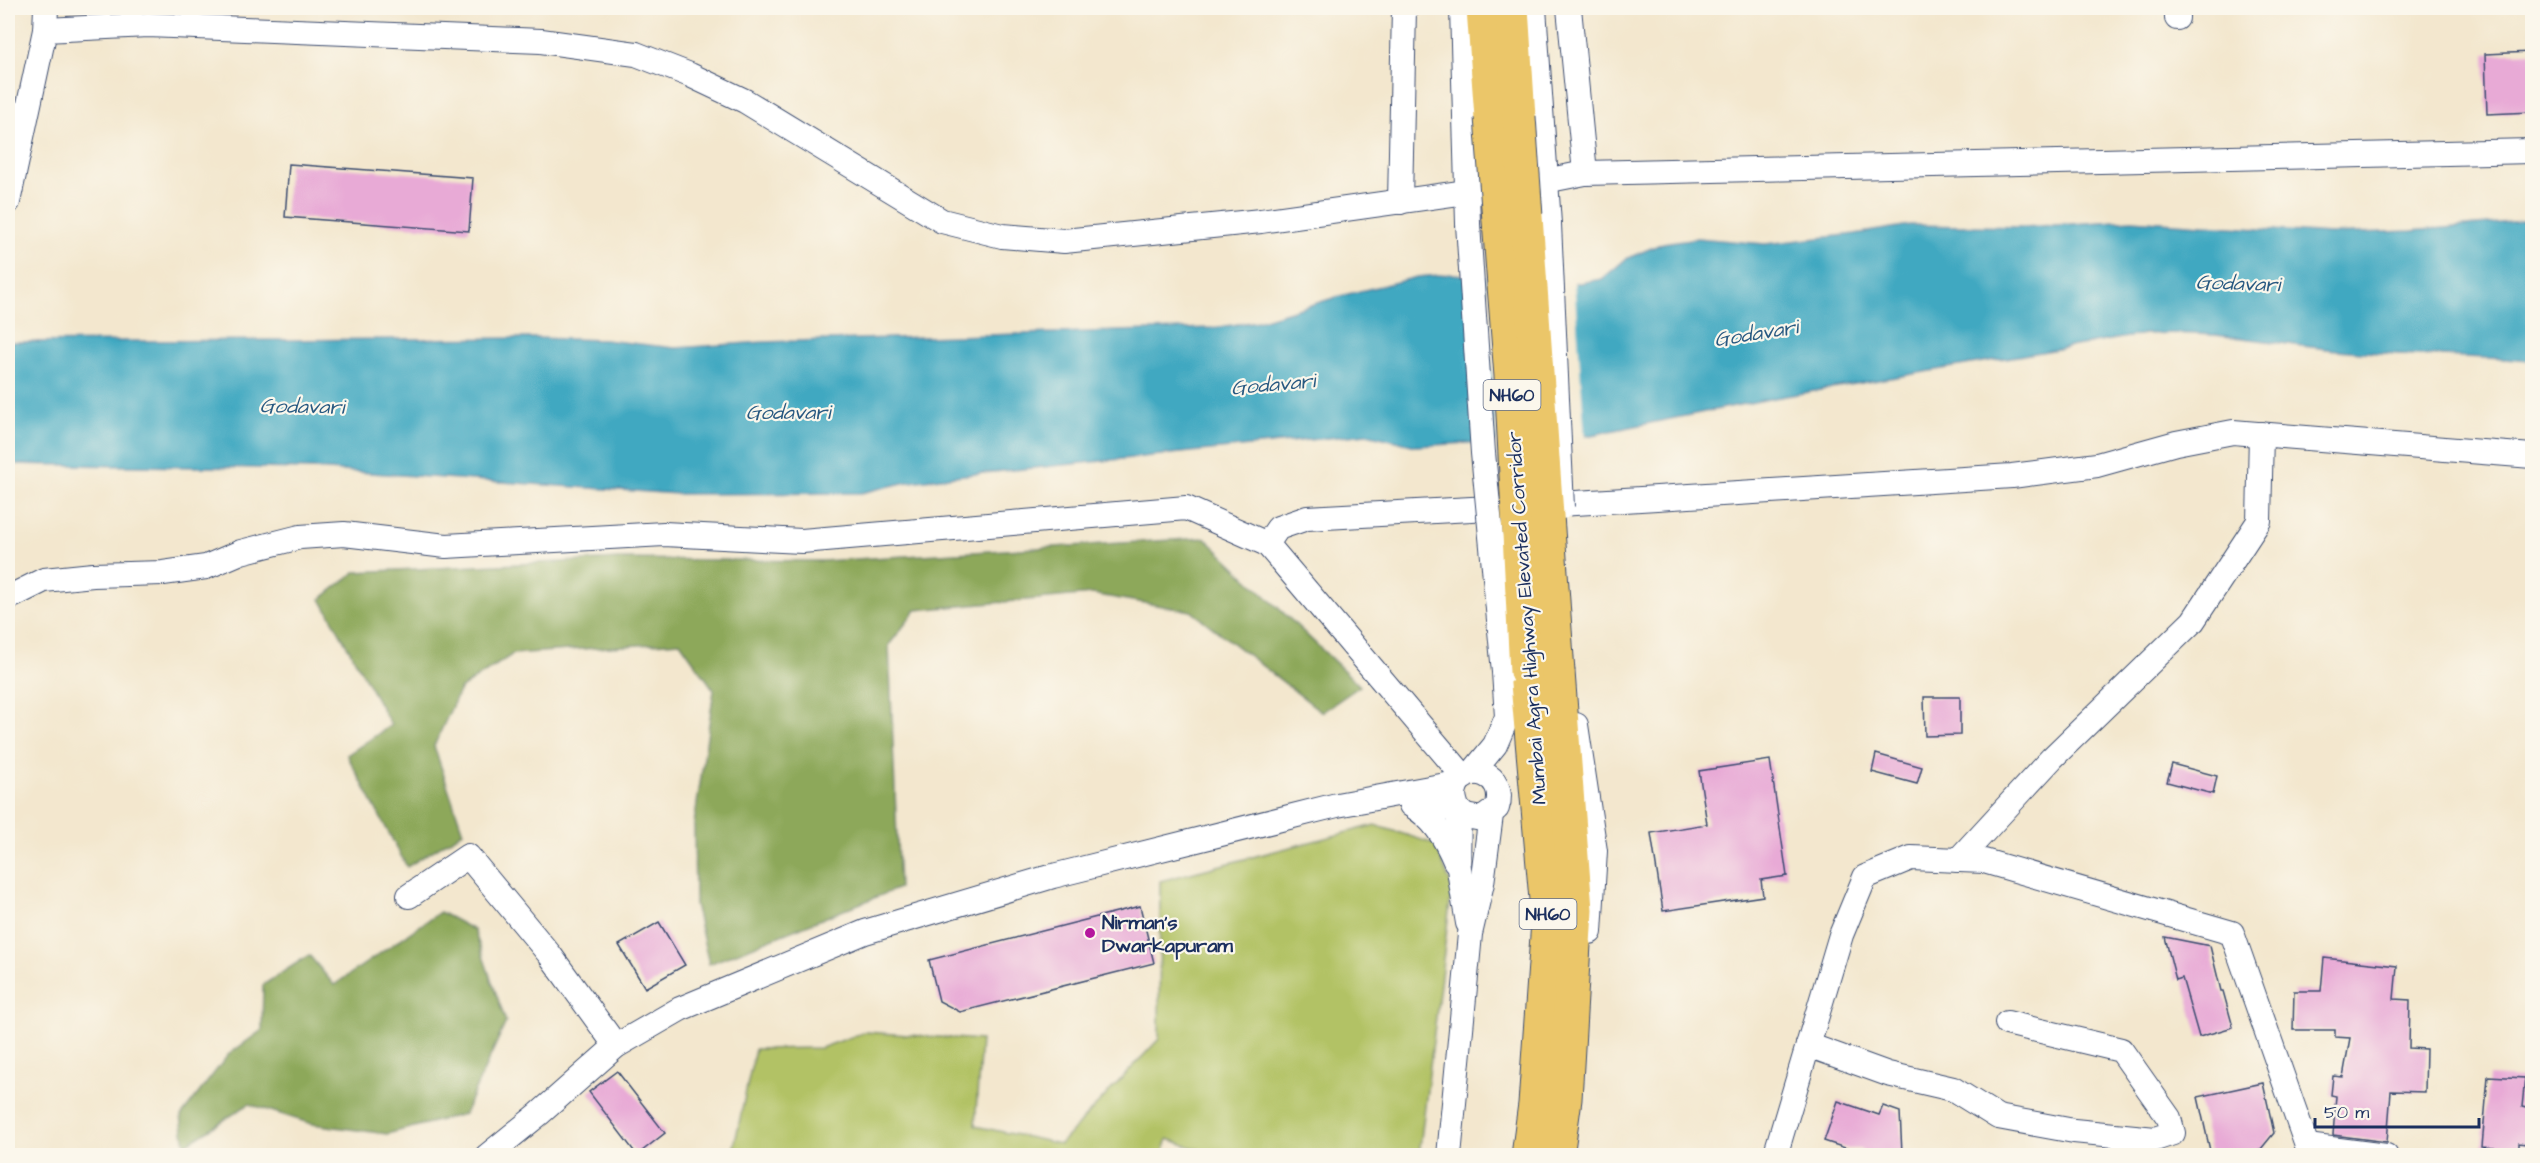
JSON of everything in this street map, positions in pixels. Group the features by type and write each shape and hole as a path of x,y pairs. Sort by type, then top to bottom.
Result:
{"highway":[{"name":"Mumbai Agra Highway Elevated Corridor","path":"1483,8 1511,376 1526,672 1548,922 1535,1104 1528,1155"},
{"name":"Mumbai Agra Highway Elevated Corridor","path":"1512,8 1576,910 1565,1099 1557,1155"}],"street":[{"path":"1400,202 1404,8"},
{"path":"1462,8 1468,224 1483,453 1507,717 1495,745 1454,792 1458,809 1459,868 1470,934"},
{"path":"1534,8 1545,181 1550,224 1570,678 1595,851 1583,1053 1570,1155"},
{"path":"1569,8 1585,173"},
{"path":"8,202 46,19 541,41 636,54 690,75 745,101 942,221 1002,236 1064,241 1261,221 1545,181 1585,173 2532,151"},
{"path":"1267,544 1278,528 1307,518 2012,476 2097,465 2176,443 2233,432 2532,456"},
{"path":"1958,860 2052,758 2193,621 2259,521 2261,434"},
{"path":"8,598 44,580 93,575 163,573 206,567 241,552 300,537 344,534 446,546 664,534 802,541 1186,508 1267,544 1464,778"},
{"path":"487,1155 539,1114 616,1046 681,1009 865,932 1053,876 1337,805 1481,773 1496,782 1500,791 1497,808 1491,815 1482,819 1465,816 1458,809 1417,808"},
{"path":"1378,797 1404,800 1424,813 1444,836 1459,868"},
{"path":"1449,1155 1470,934 1482,883 1491,815"},
{"path":"409,896 468,856 550,955 616,1046"},
{"path":"1775,1155 1841,935 1864,877 1911,858 1984,861 2232,933 2298,1151 2386,1155"},
{"path":"1808,1045 1888,1074 1953,1089 1998,1117 2074,1131 2155,1138 2173,1133 2169,1118 2121,1050 2007,1023"}],"green space":[{"path":"1205,538 1360,686 1322,712 1191,611 1092,594 916,610 889,645 899,888 709,964 695,904 694,824 714,690 680,642 513,654 460,689 434,746 463,832 407,867 347,755 391,725 321,599 355,572 620,559 822,561"},
{"path":"1375,825 1435,844 1452,887 1419,1155 1214,1155 1168,1139 1162,1156 732,1156 755,1049 821,1048 865,1032 981,1040 975,1126 1060,1144 1159,1039 1160,881"},
{"path":"440,912 474,930 506,1022 464,1114 387,1134 312,1124 249,1104 185,1145 181,1116 228,1055 262,1030 263,985 309,955 334,985"}],"water":[{"name":"Godavari","path":"2132,220 2330,234 2411,231 2532,220 2532,361 2327,349 2215,335 2145,334 1774,398 1586,436 1416,446 1367,434 955,476 903,483 861,493 678,494 313,469 8,464 8,342 534,338 605,340 675,348 764,342 1213,328 1258,321 1340,296 1417,277 1452,274 1580,283 1602,279 1626,259 1663,243 1697,238 1765,244 1910,225 2024,227"}],"pier":[{"path":"1485,273 1574,280 1585,439 1496,445"}],"building":[{"path":"2532,52 2532,112 2487,114 2485,54"},
{"path":"289,164 473,178 469,231 285,217"},
{"path":"1924,697 1960,697 1960,735 1925,736"},
{"path":"1876,754 1922,767 1917,784 1872,772"},
{"path":"1770,760 1787,876 1761,880 1763,896 1663,911 1651,833 1707,824 1699,771"},
{"path":"2172,764 2217,776 2213,794 2167,782"},
{"name":"Nirman's Dwarkapuram","path":"1140,906 1154,963 960,1012 939,1001 929,960"},
{"path":"659,922 685,965 645,988 619,945"},
{"path":"2165,937 2210,946 2233,1027 2199,1037 2182,978 2176,980"},
{"path":"2324,958 2397,966 2394,999 2410,1000 2409,1048 2426,1049 2425,1092 2391,1091 2387,1142 2333,1135 2336,1096 2331,1095 2333,1076 2343,1077 2350,1038 2335,1037 2335,1030 2293,1030 2294,991 2321,991"},
{"path":"617,1071 665,1133 637,1155 589,1092"},
{"path":"2488,1076 2525,1078 2522,1107 2532,1109 2532,1145 2519,1143 2519,1150 2482,1147"},
{"path":"2263,1083 2274,1133 2256,1155 2211,1155 2198,1097"},
{"path":"1838,1101 1879,1115 1883,1106 1900,1112 1902,1154 1869,1155 1860,1149 1848,1149 1824,1141"}],"place":[{"name":"Nirman's Dwarkapuram","path":"1090,933"}]}
